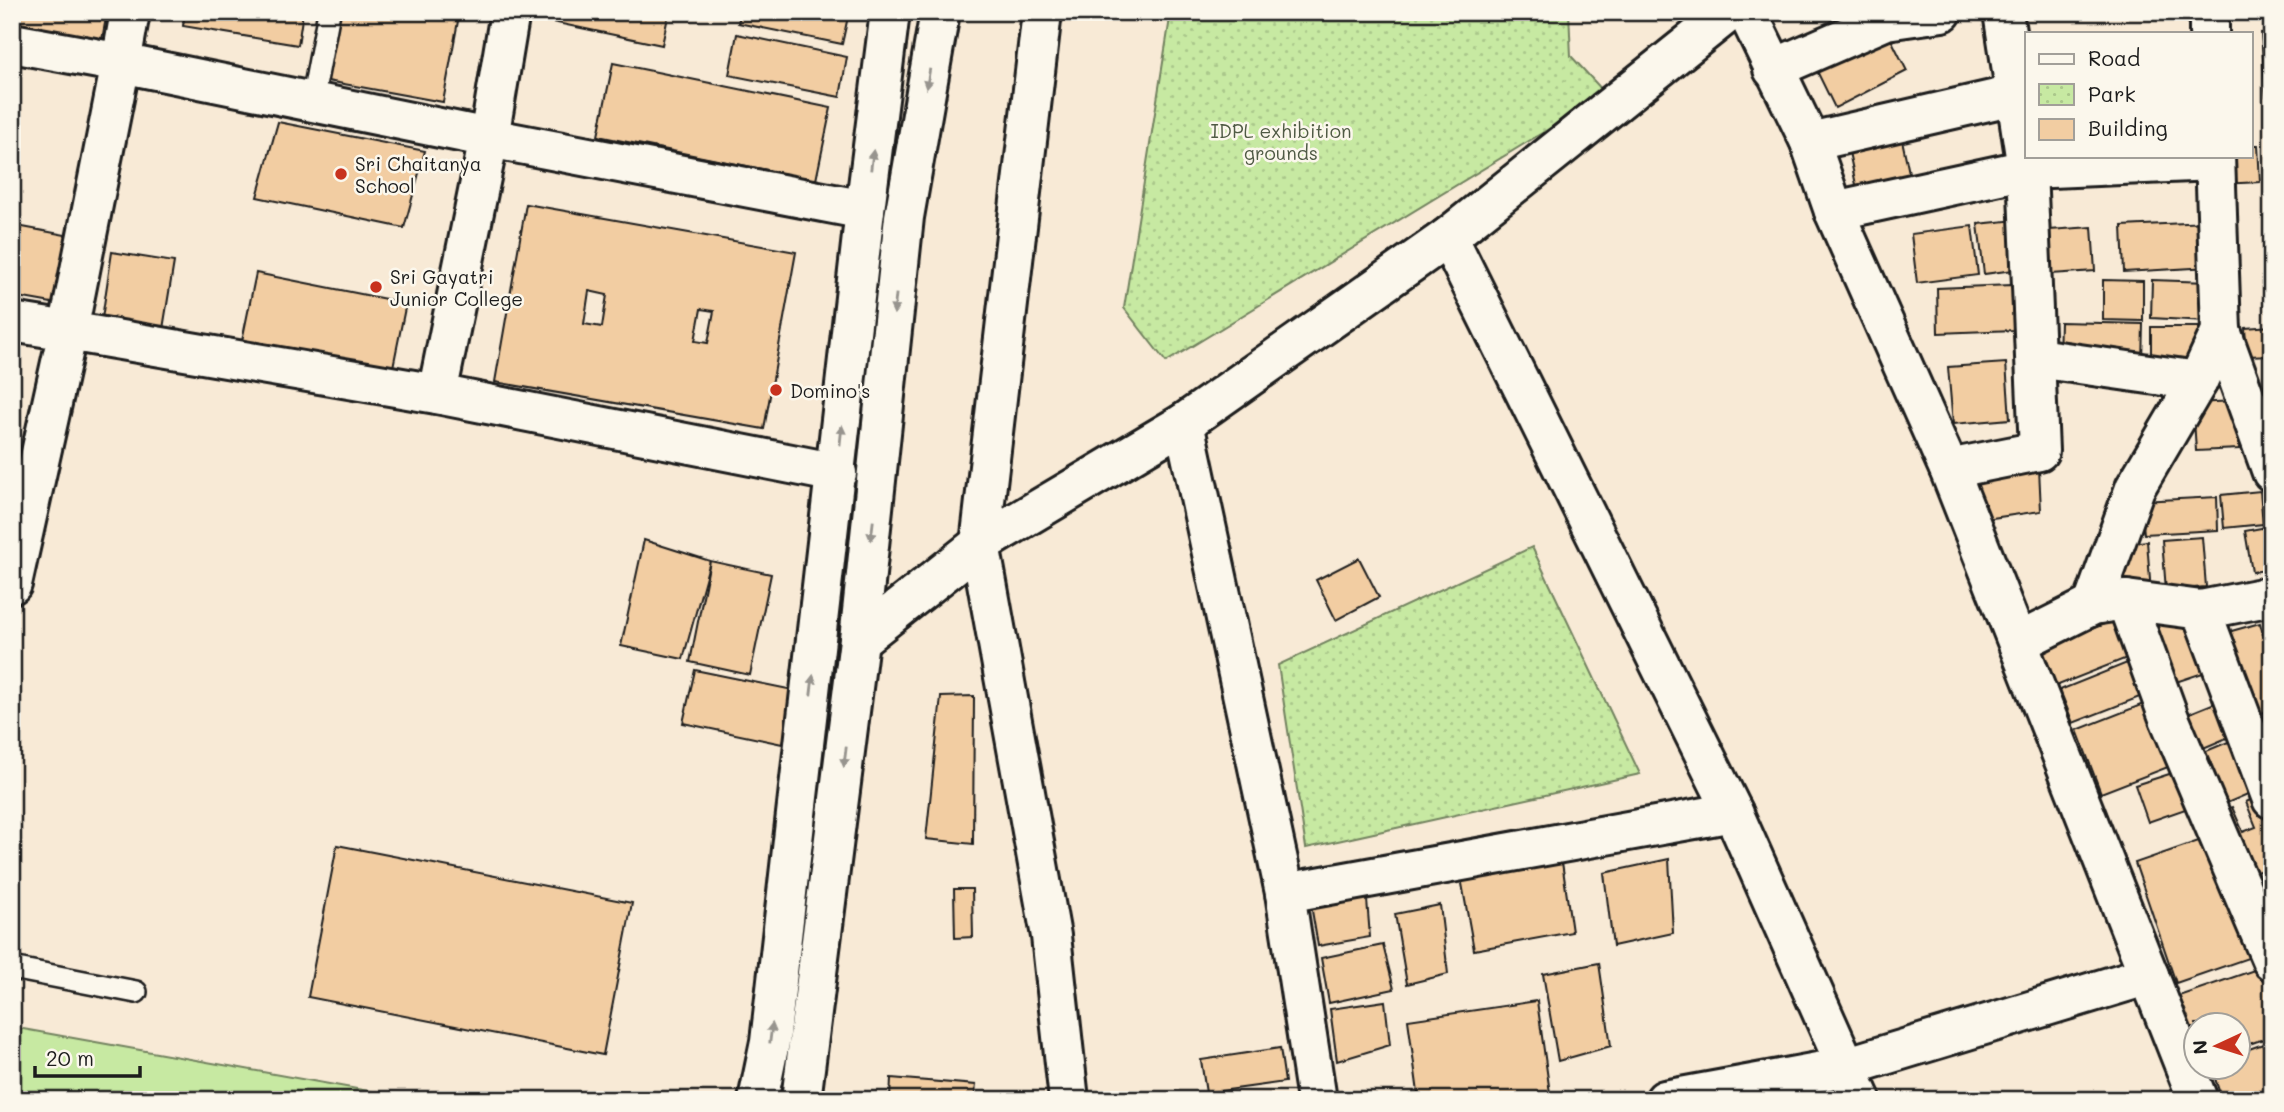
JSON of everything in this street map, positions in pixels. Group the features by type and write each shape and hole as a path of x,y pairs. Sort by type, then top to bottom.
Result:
{"street":[{"path":"12,584 68,331 130,12"},
{"path":"438,394 489,138 510,12"},
{"path":"758,1100 772,1028 890,12"},
{"path":"801,1100 859,640 904,218 940,12"},
{"path":"1042,12 980,544 1051,936 1069,1100"},
{"path":"859,640 980,544 1185,423 1448,237 1729,12"},
{"path":"1747,12 1810,142 1834,211 1949,469 2198,1100"},
{"path":"1773,69 1886,20 1942,12"},
{"path":"2003,12 2022,92 2025,138"},
{"path":"2209,12 2210,32"},
{"path":"12,43 865,210"},
{"path":"1810,142 2022,92"},
{"path":"1949,469 2039,451 2026,158"},
{"path":"1834,211 2027,169 2215,158 2221,331 2272,472"},
{"path":"1448,237 1733,813 1853,1083"},
{"path":"12,321 438,394 837,473"},
{"path":"2221,331 2198,381 2135,488 2109,603 2169,718 2272,961"},
{"path":"2037,358 2198,381"},
{"path":"1185,423 1285,893 1317,1100"},
{"path":"2019,642 2109,603 2201,610 2272,596"},
{"path":"2201,610 2272,799"},
{"path":"1285,893 1733,813"},
{"path":"1665,1100 1853,1083 2149,975"}],"lane":[{"path":"312,102 329,12"},
{"path":"12,968 136,992"}],"green space":[{"name":"IDPL exhibition grounds","path":"1171,12 1569,12 1571,56 1606,94 1166,362 1124,308"},
{"path":"1532,547 1640,774 1306,848 1278,665"},
{"path":"12,1027 418,1100 12,1100"}],"building":[{"path":"12,12 107,12 102,40 12,24"},
{"path":"185,12 303,12 298,45 183,26"},
{"path":"335,12 409,12 458,21 443,102 322,80"},
{"path":"539,12 669,12 662,45 538,19"},
{"path":"741,12 849,12 842,44 738,23"},
{"path":"1885,27 1907,71 1835,108 1813,63"},
{"path":"2272,32 2272,95 2266,96 2261,33"},
{"path":"737,34 847,57 840,97 729,75"},
{"path":"613,63 831,108 816,180 598,136"},
{"name":"Sri Chaitanya School","path":"278,122 425,151 404,228 257,197"},
{"path":"1902,140 1911,182 1858,194 1849,152"},
{"path":"2252,145 2258,145 2260,182 2222,184 2220,158 2252,158"},
{"path":"526,204 796,252 764,429 495,382","holes":["589,291 607,295 602,327 584,324","701,309 714,311 708,343 695,341"]},
{"path":"2016,220 2021,269 1984,274 1978,224"},
{"path":"2207,222 2210,267 2124,272 2122,226"},
{"path":"12,225 76,237 63,305 12,296"},
{"path":"1972,226 1978,275 1917,283 1911,234"},
{"path":"2092,227 2095,271 2037,275 2035,231"},
{"path":"112,252 174,262 162,335 101,325"},
{"path":"256,273 406,303 392,372 242,341"},
{"path":"2103,280 2143,281 2143,321 2103,320"},
{"path":"2152,280 2208,282 2207,321 2151,318"},
{"path":"2012,285 2014,330 1938,333 1937,288"},
{"path":"2060,322 2143,324 2142,362 2059,360"},
{"path":"2272,326 2272,355 2247,356 2245,328"},
{"path":"2151,327 2201,327 2201,368 2151,368"},
{"path":"2006,363 2010,419 1953,424 1948,367"},
{"path":"2237,401 2239,449 2196,451 2193,403"},
{"path":"2039,468 2041,511 1978,520 1972,476"},
{"path":"2260,491 2263,524 2224,528 2221,495"},
{"path":"2217,497 2218,530 2144,534 2141,501"},
{"path":"2272,526 2272,569 2252,572 2245,531"},
{"path":"2202,537 2206,587 2166,590 2162,540"},
{"path":"644,540 710,561 683,659 621,646"},
{"path":"2147,541 2151,593 2109,596 2121,544"},
{"path":"1359,558 1379,597 1336,620 1316,580"},
{"path":"710,561 771,574 750,675 690,662"},
{"path":"2188,613 2209,671 2164,686 2142,620"},
{"path":"2122,617 2137,654 2056,686 2041,649"},
{"path":"2260,623 2272,667 2272,705 2253,722 2228,632"},
{"path":"2137,659 2150,693 2073,723 2060,690"},
{"path":"695,670 798,691 787,745 683,723"},
{"path":"974,696 973,844 926,839 941,697"},
{"path":"2227,698 2241,732 2194,752 2180,717"},
{"path":"2156,699 2181,762 2101,793 2077,730"},
{"path":"2240,737 2262,788 2227,803 2223,793 2209,798 2192,757"},
{"path":"2185,769 2197,805 2148,822 2135,785"},
{"path":"2267,792 2272,805 2272,866 2247,876 2221,812 2232,807 2243,832 2256,827 2246,802"},
{"path":"2213,836 2254,956 2176,983 2135,863"},
{"path":"337,845 632,903 603,1055 308,997"},
{"path":"1669,859 1673,933 1613,946 1604,873"},
{"path":"1562,862 1572,932 1474,950 1461,878"},
{"path":"2272,878 2272,922 2250,887"},
{"path":"1366,887 1370,937 1318,946 1309,893"},
{"path":"954,889 972,889 973,937 955,938"},
{"path":"1440,905 1448,974 1407,984 1395,914"},
{"path":"1383,945 1394,989 1329,1003 1321,958"},
{"path":"1599,963 1611,1046 1558,1061 1543,974"},
{"path":"2260,968 2272,1002 2272,1036 2252,1043 2252,1010 2182,1010 2182,1028 2170,999"},
{"path":"1385,1001 1390,1045 1337,1061 1330,1009"},
{"path":"1537,1001 1551,1100 1419,1100 1408,1020"},
{"path":"2263,1044 2272,1070 2272,1100 2222,1100 2216,1080 2252,1080 2252,1048"},
{"path":"1280,1048 1285,1082 1206,1093 1201,1060"},
{"path":"891,1078 976,1085 974,1100 890,1100"}],"place":[{"name":"Sri Chaitanya School","path":"341,174"},
{"name":"Sri Gayatri Junior College","path":"376,287"},
{"name":"Domino's","path":"776,390"}]}
